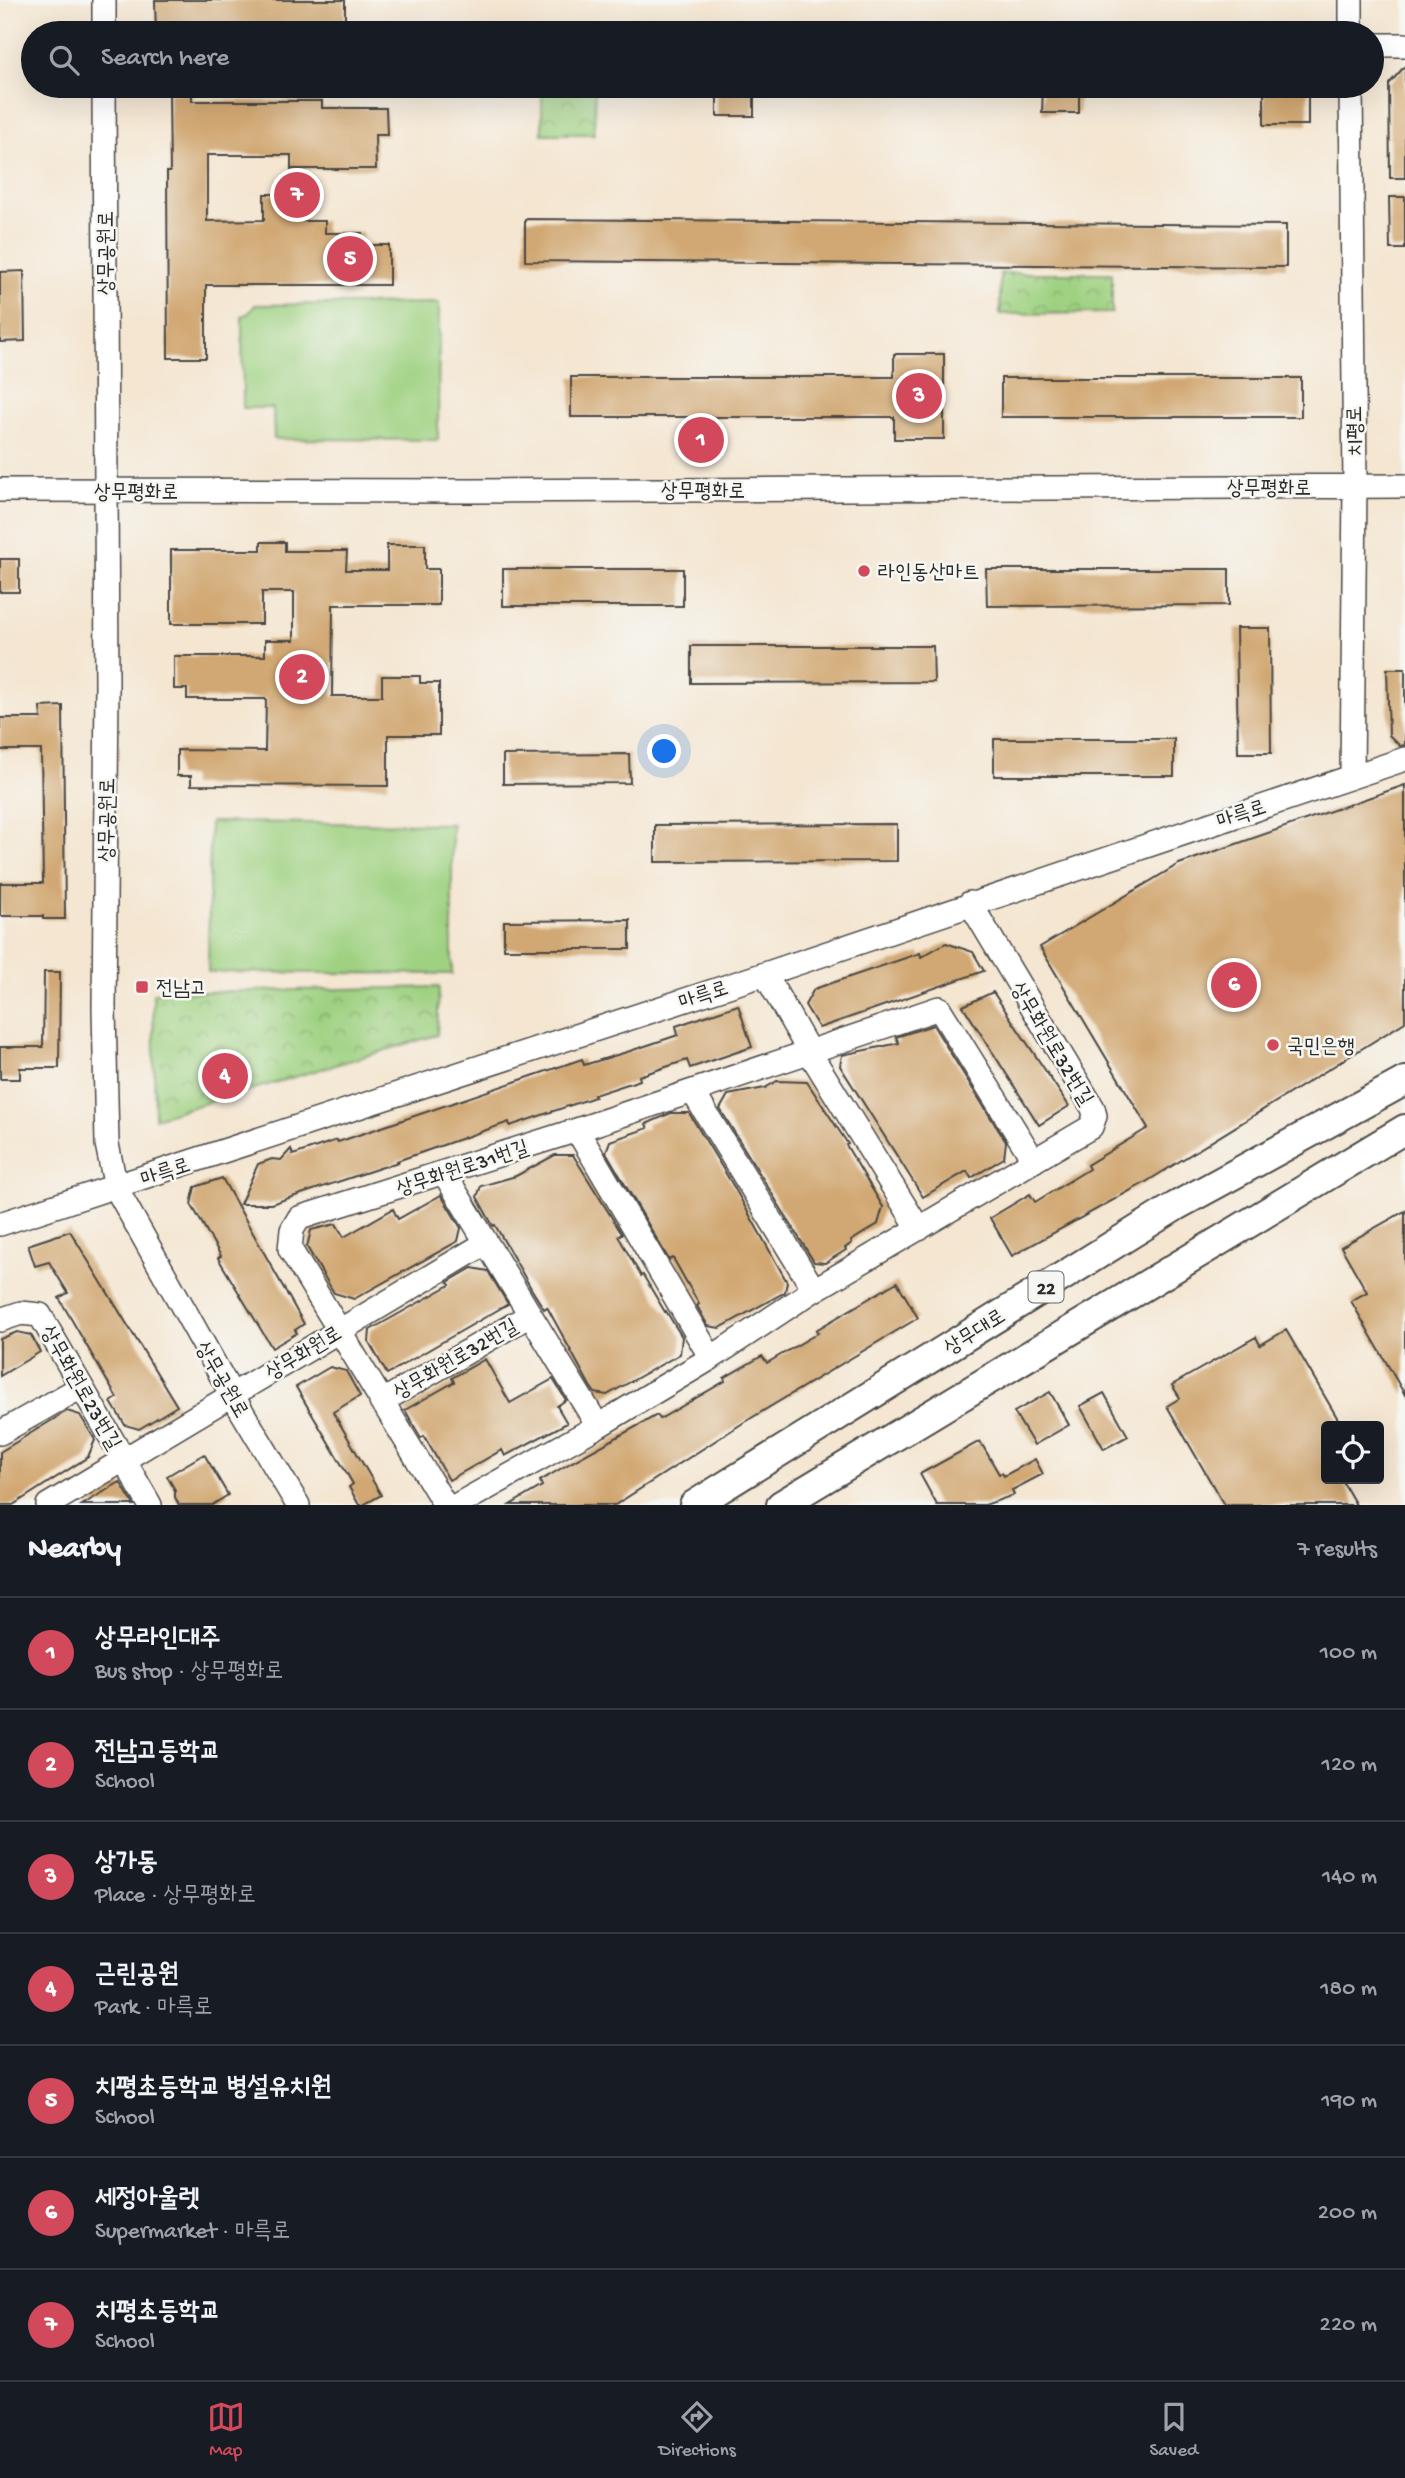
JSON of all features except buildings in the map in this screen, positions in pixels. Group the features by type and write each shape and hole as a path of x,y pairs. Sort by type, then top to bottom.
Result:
{"main road":[{"name":"상무대로","path":"694,1505 1176,1206 1405,1081"},
{"name":"22","path":"781,1505 1405,1129"}],"street":[{"path":"104,0 104,21"},
{"path":"1351,0 1351,21"},
{"path":"1384,45 1405,45"},
{"name":"상무공원로","path":"104,98 107,491 104,1009 107,1143 116,1188 232,1395 298,1505"},
{"name":"치평로","path":"1351,98 1355,486 1352,776"},
{"name":"상무평화로","path":"0,490 1405,486"},
{"name":"마륵로","path":"0,1224 765,974 1405,759"},
{"name":"상무화원로32번길","path":"457,1505 598,1426 814,1290 1091,1127 1096,1116 1093,1108 970,903"},
{"path":"765,974 919,1229"},
{"name":"상무화원로31번길","path":"445,1505 290,1249 292,1230 299,1218 693,1092 939,1007 1034,1161"},
{"path":"693,1092 814,1290"},
{"path":"577,1130 711,1357"},
{"name":"상무화원로32번길","path":"444,1173 598,1426"},
{"name":"상무화원로","path":"48,1505 486,1243"},
{"name":"상무화원로23번길","path":"0,1320 21,1313 40,1315 150,1505"},
{"name":"상무화원로32번길","path":"381,1402 530,1315"},
{"path":"0,1433 81,1387"}],"green space":[{"path":"542,98 595,98 594,134 542,134"},
{"path":"1000,273 1112,273 1112,313 1000,314"},
{"path":"439,303 438,440 274,439 273,408 243,408 242,316 249,313 255,305"},
{"path":"210,822 452,824 452,974 208,972"},
{"path":"439,987 437,1035 155,1118 153,993"}],"place":[{"name":"치평초등학교","path":"297,195"},
{"name":"치평초등학교 병설유치원","path":"350,259"},
{"name":"상가동","path":"919,396"},
{"name":"상무라인대주","path":"701,440"},
{"name":"라인동산마트","path":"864,571"},
{"name":"전남고등학교","path":"302,677"},
{"name":"세정아울렛","path":"1234,985"},
{"name":"전남고","path":"142,987"},
{"name":"국민은행","path":"1273,1045"},
{"name":"근린공원","path":"225,1076"}]}
